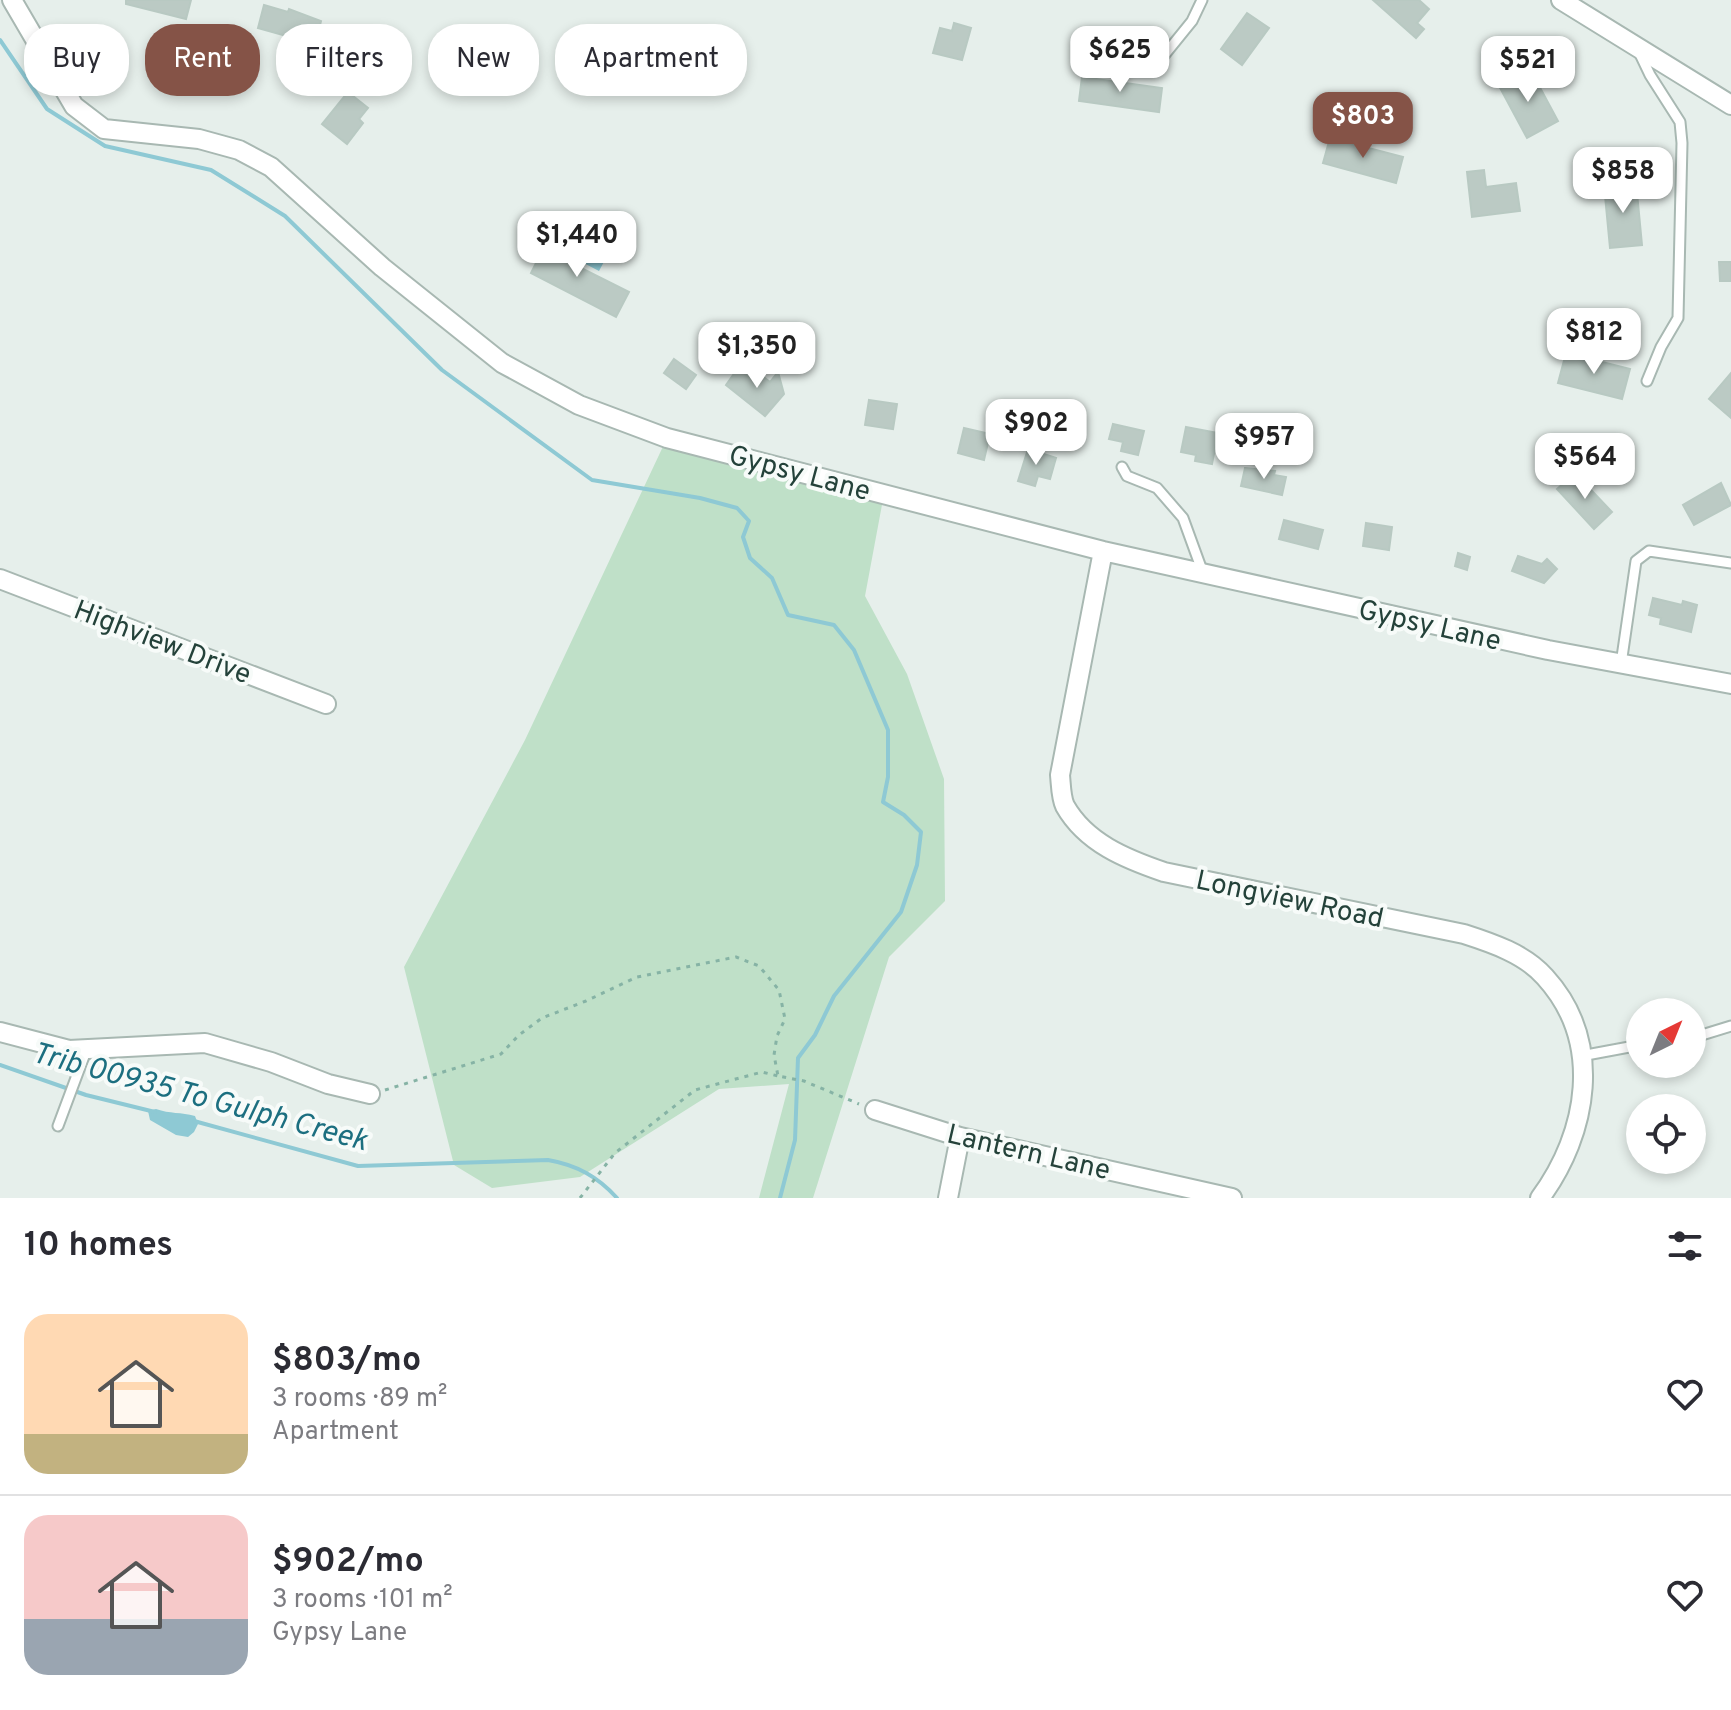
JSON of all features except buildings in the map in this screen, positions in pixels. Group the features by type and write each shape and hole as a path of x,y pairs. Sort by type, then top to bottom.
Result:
{"street":[{"name":"Gypsy Lane","path":"12,0 74,106 104,129 199,139 239,150 271,167 382,267 502,363 579,405 667,438 1103,551 1548,650 1731,684"},
{"path":"1561,0 1731,105"},
{"name":"Longview Road","path":"1103,551 1060,775 1064,805 1090,836 1122,857 1164,872 1464,934 1509,951 1545,977 1572,1022 1581,1056 1584,1101 1577,1129 1553,1180 1540,1198"},
{"name":"Highview Drive","path":"0,579 326,704"},
{"path":"0,1032 51,1047 86,1051 205,1043 271,1062 328,1084 370,1094"},
{"name":"Lantern Lane","path":"875,1110 960,1137 1232,1198"},
{"path":"948,1198 960,1137"}],"lane":[{"path":"1119,68 1162,58 1192,21 1202,0"},
{"path":"1636,45 1650,75 1680,122 1682,143 1678,318 1661,347 1647,381"},
{"path":"1122,467 1127,476 1157,488 1183,518 1203,573"},
{"path":"1621,664 1636,561 1649,551 1731,563"},
{"path":"1706,1034 1731,1026"},
{"path":"1581,1056 1626,1048"},
{"path":"58,1126 86,1051"}],"path":[{"path":"370,1094 501,1054 519,1035 542,1018 637,977 736,957 759,966 779,990 785,1019 777,1036 774,1055 778,1076"},
{"path":"580,1198 615,1153 695,1090 762,1072 804,1081 875,1110"}],"green space":[{"path":"667,438 884,494 865,596 907,674 944,779 945,901 889,957 813,1198 759,1198 789,1084 719,1089 580,1177 492,1188 454,1165 404,967 525,740"}],"water":[{"path":"580,245 606,258 599,271 574,258"},
{"path":"156,1109 195,1116 198,1124 188,1137 176,1135 150,1120 148,1111"}],"waterway":[{"path":"0,40 47,109 105,146 211,170 285,216 442,370 592,480 700,498 737,508 749,521 743,537 750,558 772,578 788,615 834,625 854,650 888,730 888,777 883,802 904,815 921,832 917,865 901,912 834,996 815,1035 798,1058 795,1140 780,1198"},
{"name":"Trib 00935 To Gulph Creek","path":"0,1065 86,1095 155,1112"},
{"name":"Trib 00935 To Gulph Creek","path":"194,1121 358,1166 548,1160 586,1173 617,1198"}]}
